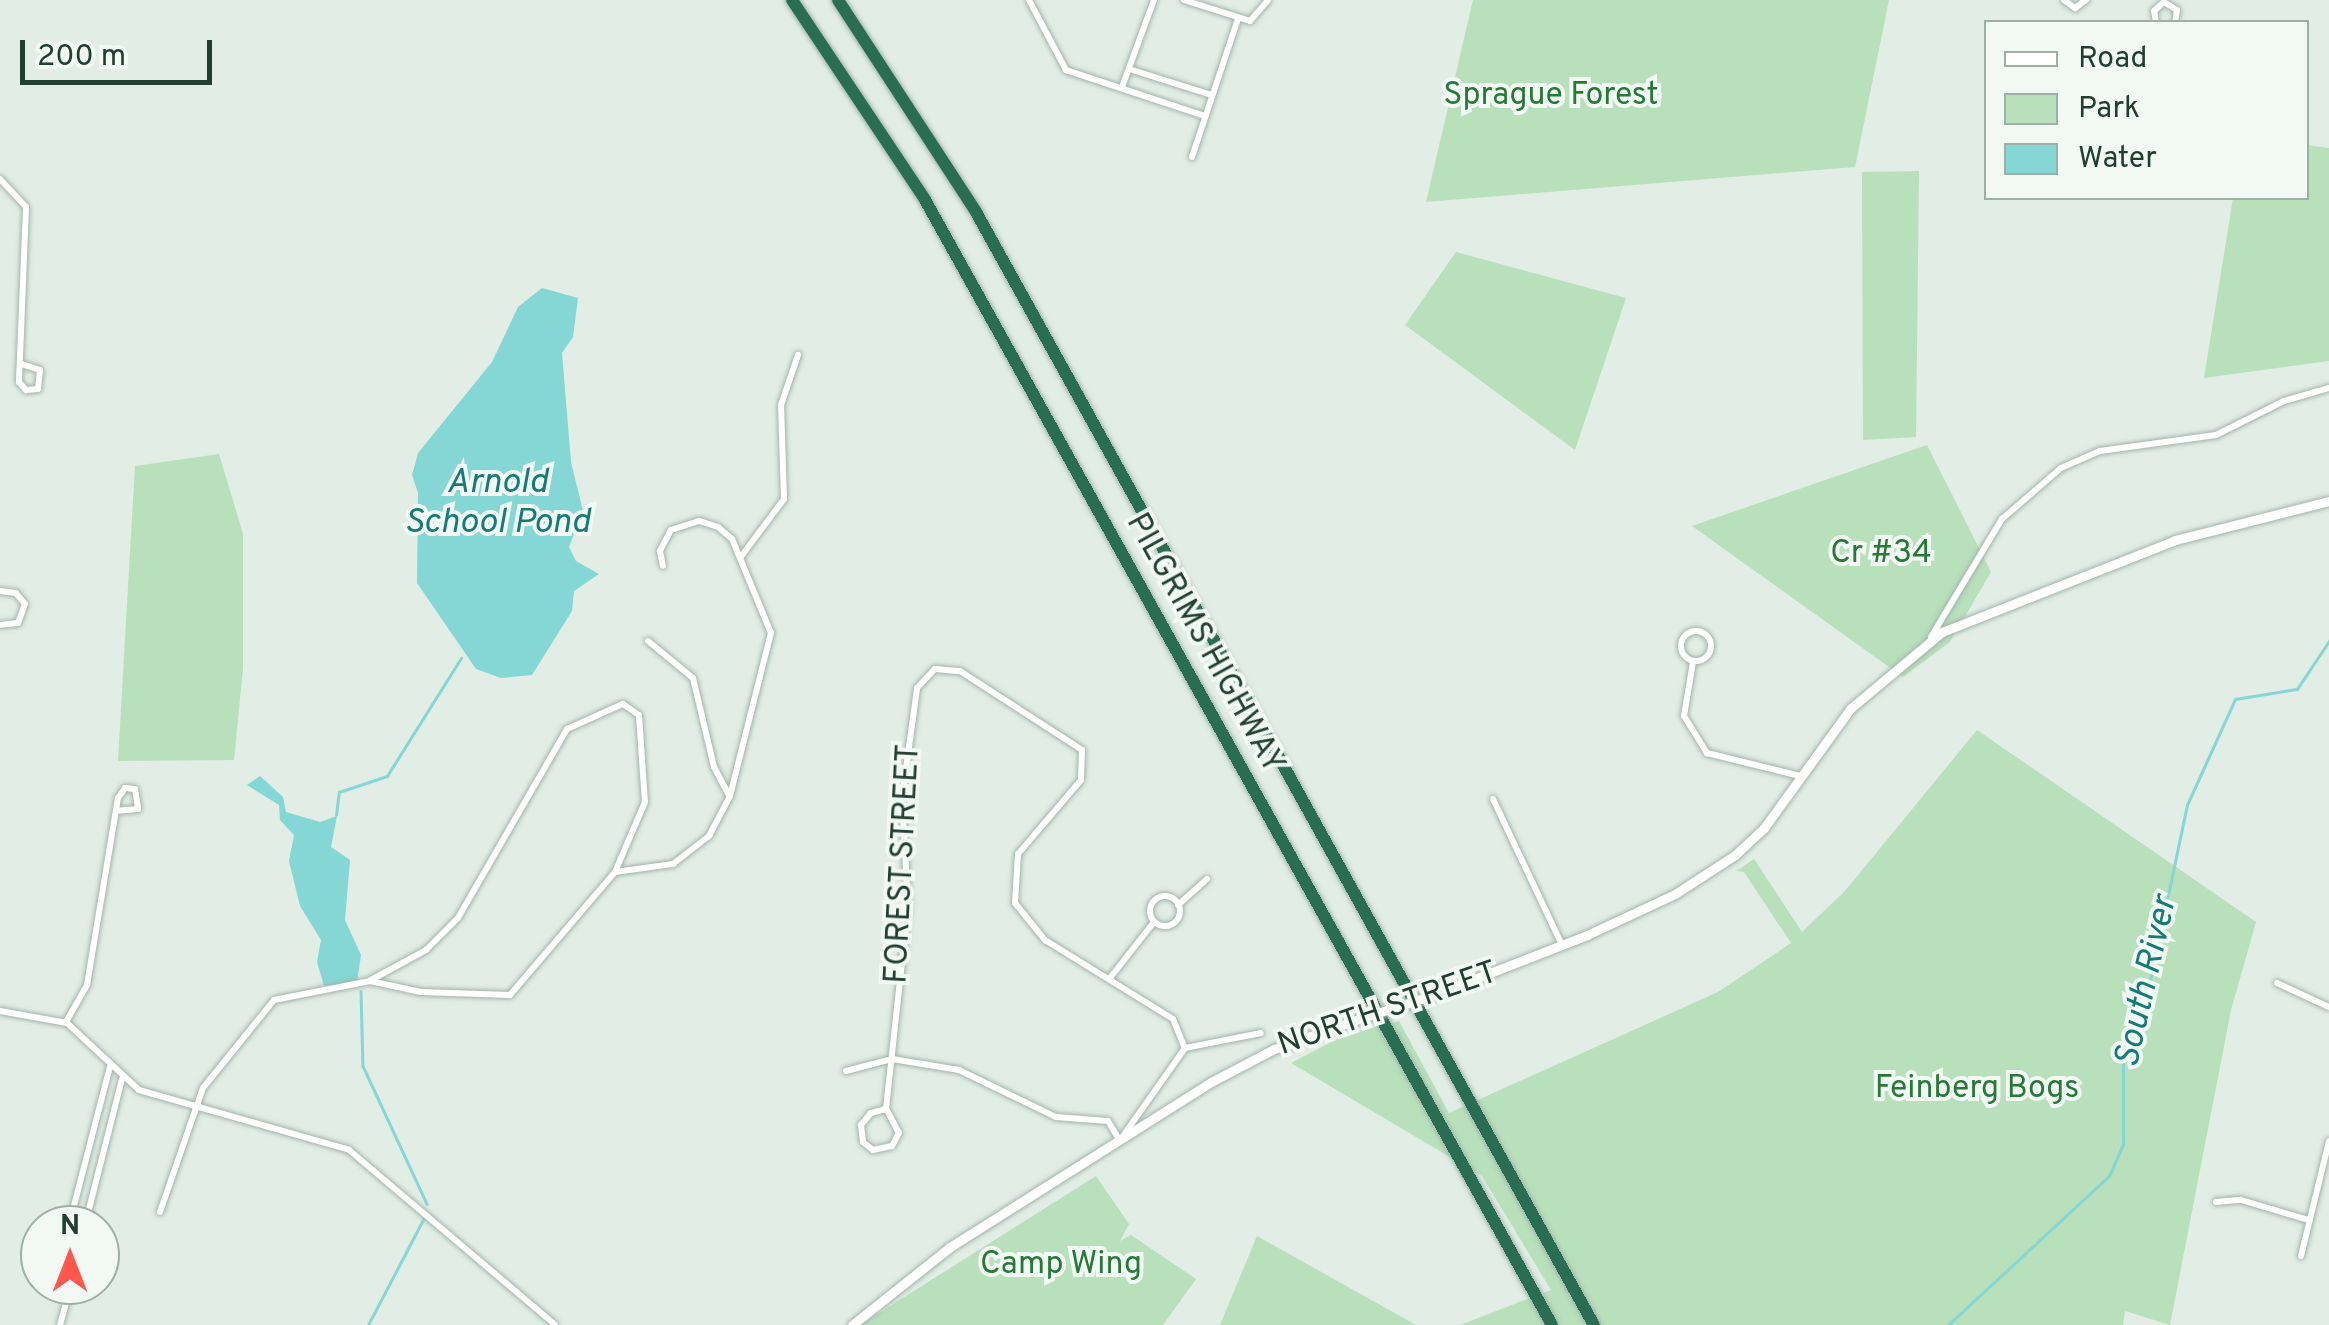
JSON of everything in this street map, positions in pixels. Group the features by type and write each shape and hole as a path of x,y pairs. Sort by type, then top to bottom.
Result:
{"highway":[{"name":"PILGRIMS HIGHWAY","path":"792,0 934,214 1552,1325"},
{"name":"PILGRIMS HIGHWAY","path":"838,0 976,212 1594,1325"}],"street":[{"path":"1029,0 1066,70 1206,116"},
{"path":"1122,88 1154,0"},
{"path":"1184,0 1238,19 1258,18 1268,0"},
{"path":"2064,0 2075,8 2086,0"},
{"path":"2164,1 2177,10 2175,20"},
{"path":"1192,157 1238,19"},
{"path":"1129,69 1212,95"},
{"path":"0,179 20,194 27,214 20,386 38,389 40,370 22,364"},
{"path":"740,558 785,495 781,405 798,355"},
{"path":"1930,638 2002,519 2061,468 2100,451 2216,435 2284,401 2329,388"},
{"name":"NORTH STREET","path":"852,1325 950,1246 1257,1057 1563,946 1664,900 1734,855 1764,828 1851,708 1930,638 2175,540 2329,502"},
{"path":"615,872 683,859 716,828 730,796 771,645 740,558 726,532 689,522 666,536 663,566"},
{"path":"0,591 16,593 25,604 18,623 0,625"},
{"path":"1692,662 1711,650 1699,631 1680,643 1692,662 1684,716 1706,753 1800,776"},
{"path":"648,641 693,678 714,766 730,796"},
{"name":"FOREST STREET","path":"886,1110 860,1124 863,1142 873,1150 898,1138 897,1122 886,1110 908,905 902,798 916,688 930,670 960,671 1082,750 1081,780 1018,854 1013,895 1032,930 1173,1019 1185,1048"},
{"path":"160,1212 194,1107 231,1046 274,1000 370,981 426,950 458,918 567,728 623,704 639,715 645,802 615,872 510,995 395,989 370,981"},
{"path":"66,1022 87,984 117,811 122,790 138,791 138,809 117,811"},
{"path":"1492,800 1563,946"},
{"path":"1154,922 1172,925 1178,904 1208,880"},
{"path":"1154,922 1150,912 1156,899 1171,898 1178,904"},
{"path":"1110,978 1154,922"},
{"path":"2278,983 2329,1007"},
{"path":"0,1011 66,1022 122,1079 194,1107 340,1144 440,1224 555,1325"},
{"path":"1120,1142 1185,1048 1261,1033"},
{"path":"846,1070 892,1058 969,1073 1063,1120 1102,1118 1117,1128 1120,1142"},
{"path":"75,1205 110,1066"},
{"path":"90,1205 122,1079"},
{"path":"2301,1256 2329,1142"},
{"path":"2216,1202 2241,1200 2308,1220"}],"green space":[{"name":"Sprague Forest","path":"1473,0 1889,0 1855,167 1426,202"},
{"path":"2309,145 2329,148 2329,361 2204,378 2233,200 2309,200"},
{"path":"1919,171 1916,437 1863,440 1862,172"},
{"path":"1456,252 1626,298 1575,450 1405,325"},
{"name":"Cr #34","path":"1927,445 1991,572 1950,642 1903,677 1692,526"},
{"path":"219,454 243,534 243,668 234,760 118,761 135,466"},
{"name":"Feinberg Bogs","path":"1977,730 2256,922 2231,1010 2170,1325 2125,1311 2123,1325 1460,1325 1551,1290 1482,1176 1291,1063 1347,1034 1399,1021 1449,1113 1718,992 1791,943 1744,872 1736,871 1754,859 1802,932 1845,891"},
{"name":"Camp Wing","path":"1096,1176 1129,1224 1120,1241 1131,1235 1196,1279 1163,1325 860,1325"},
{"name":"Camp Wing","path":"1257,1236 1416,1325 1220,1325"}],"water":[{"name":"Arnold School Pond","path":"542,288 578,298 573,337 562,353 571,462 583,511 569,547 576,561 599,574 574,591 572,611 532,675 501,678 476,669 417,583 418,493 412,475 418,453 492,362 518,307"},
{"path":"260,776 283,797 286,812 320,822 337,816 331,847 350,860 345,920 361,955 357,983 324,986 317,962 321,940 300,906 289,861 294,835 280,820 279,805 247,785"}],"waterway":[{"name":"South River","path":"1948,1325 2109,1176 2123,1144 2123,1054 2148,990 2187,805 2235,699 2297,689 2329,641"},
{"path":"336,815 339,792 387,776 461,658"},
{"path":"361,991 363,1066 427,1204"},
{"path":"368,1325 424,1218"}]}
